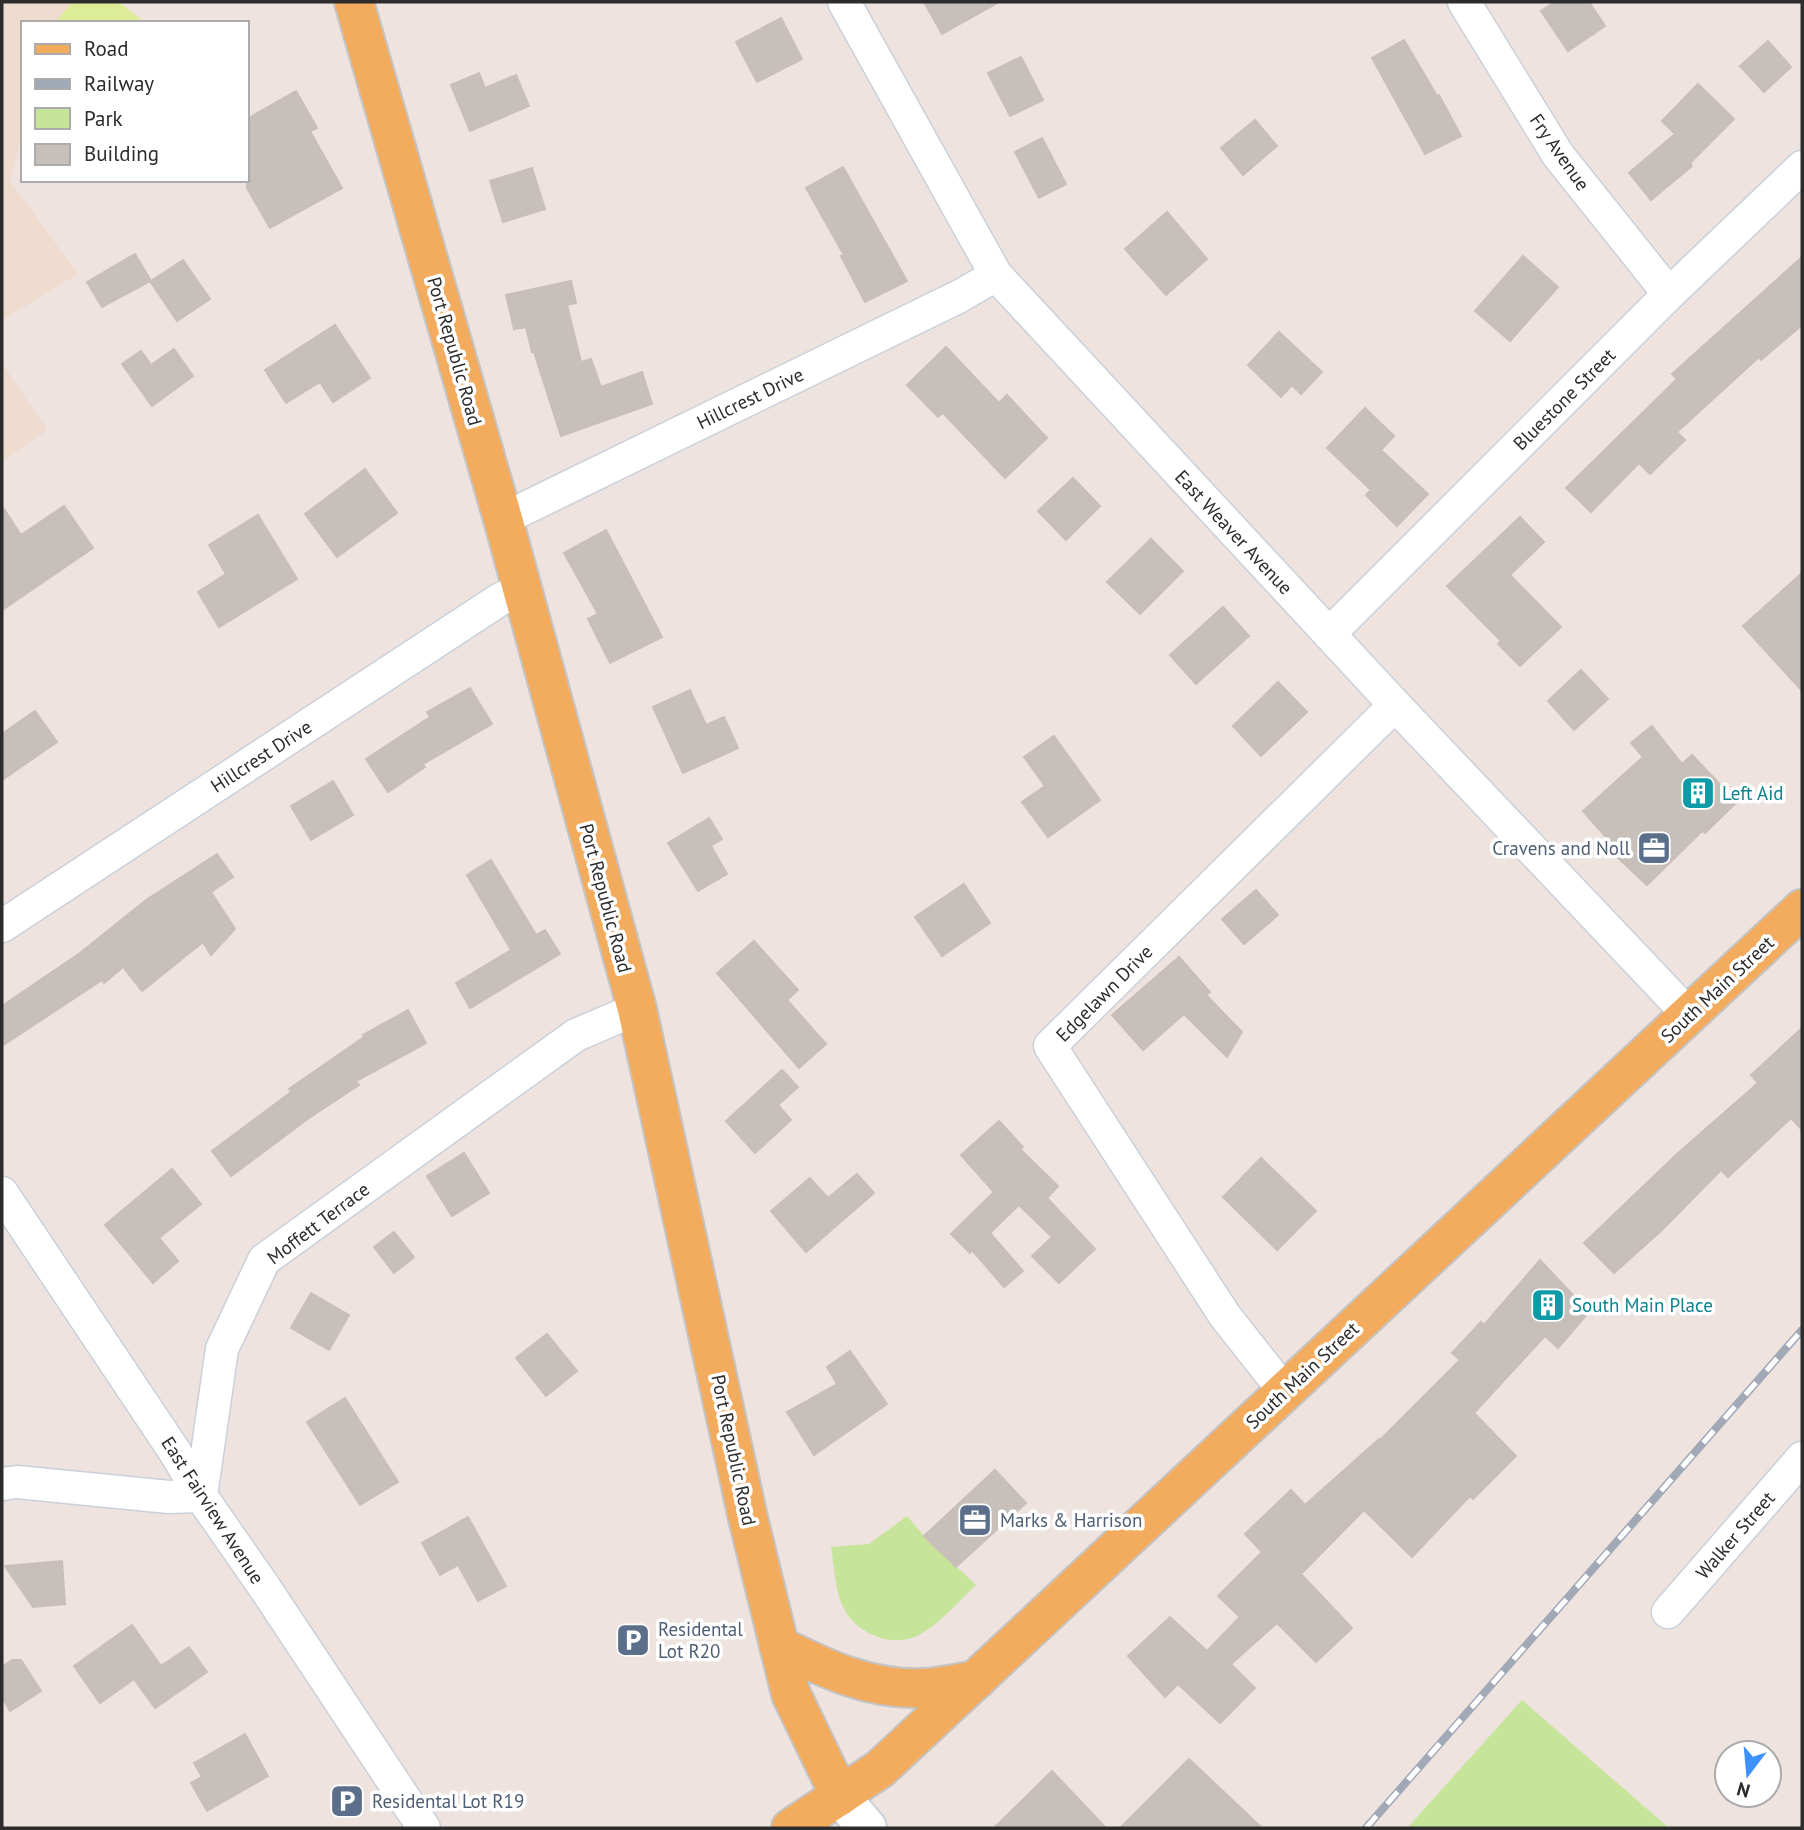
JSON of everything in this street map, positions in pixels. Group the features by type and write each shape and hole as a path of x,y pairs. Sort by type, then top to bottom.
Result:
{"main road":[{"name":"Port Republic Road","path":"354,2 503,519 637,1009 746,1504 791,1694 840,1796"},
{"name":"South Main Street","path":"791,1828 880,1769 1802,908"},
{"path":"779,1646 840,1675 872,1684 922,1688 976,1681"},
{"path":"840,1796 867,1828"}],"street":[{"name":"East Weaver Avenue","path":"844,2 996,275 1395,705 1689,1015"},
{"name":"Fry Avenue","path":"1464,2 1558,155 1669,294"},
{"name":"Bluestone Street","path":"1329,634 1669,294 1802,167"},
{"name":"Hillcrest Drive","path":"503,519 960,296 996,275"},
{"name":"Hillcrest Drive","path":"2,926 499,600 522,588"},
{"name":"Edgelawn Drive","path":"1285,1392 1225,1316 1050,1046 1395,705"},
{"name":"Moffett Terrace","path":"201,1496 222,1349 264,1260 576,1035 637,1009"},
{"name":"East Fairview Avenue","path":"2,1193 424,1828"},
{"name":"Walker Street","path":"1668,1612 1802,1458"},
{"path":"2,1484 16,1482 169,1497 201,1496"}],"shaded area":[{"path":"2,2 84,2 70,21 21,21 21,138 10,181 78,274 2,320"},
{"path":"2,363 47,430 2,461"}],"green space":[{"path":"72,2 119,2 143,21 57,21"},
{"path":"907,1516 924,1536 976,1585 945,1616 924,1632 913,1638 890,1640 867,1632 848,1616 838,1592 831,1547 869,1544"},
{"path":"1522,1700 1669,1828 1407,1828"}],"building":[{"path":"924,2 999,2 942,34"},
{"path":"1555,2 1589,2 1605,26 1568,51 1541,11"},
{"path":"781,18 802,59 757,82 736,42"},
{"path":"1404,40 1461,136 1425,154 1372,58"},
{"path":"1768,41 1791,67 1764,92 1740,66"},
{"path":"1021,57 1043,100 1010,116 988,73"},
{"path":"479,73 485,88 516,75 529,106 470,131 451,85"},
{"path":"1698,84 1734,119 1690,163 1692,166 1651,200 1629,173 1675,134 1662,121"},
{"path":"296,91 317,128 310,131 342,188 270,228 247,188 248,118"},
{"path":"1255,120 1277,146 1243,175 1221,148"},
{"path":"1042,138 1066,184 1039,198 1015,152"},
{"path":"843,167 907,281 865,302 841,256 844,255 806,188"},
{"path":"532,168 545,209 503,222 490,181"},
{"path":"1167,212 1207,259 1166,295 1125,249"},
{"path":"135,254 151,281 183,260 210,299 177,321 150,281 102,307 87,282"},
{"path":"1523,256 1558,287 1510,341 1475,311"},
{"path":"1802,257 1802,325 1761,360 1759,357 1677,432 1685,440 1650,474 1639,463 1591,512 1566,488 1677,379 1672,374"},
{"path":"571,281 576,303 567,305 581,362 591,359 601,387 642,372 652,404 561,436 526,327 514,329 506,295"},
{"path":"335,325 370,378 333,402 320,382 286,403 265,370"},
{"path":"1279,332 1322,372 1301,394 1292,385 1281,397 1248,365"},
{"path":"946,347 999,403 1007,395 1047,438 1005,478 943,413 938,417 907,385"},
{"path":"174,349 193,376 152,406 122,364 141,351 151,365"},
{"path":"1365,408 1394,436 1381,450 1428,494 1397,526 1366,495 1371,490 1327,448"},
{"path":"365,469 397,513 337,557 305,514"},
{"path":"1073,478 1100,506 1066,540 1038,511"},
{"path":"2,506 21,535 64,506 93,548 2,610"},
{"path":"258,515 297,579 219,627 198,592 226,574 209,545"},
{"path":"1520,517 1544,542 1510,575 1561,627 1520,666 1498,644 1501,641 1447,586"},
{"path":"606,530 662,637 610,663 588,619 598,614 564,553"},
{"path":"1151,539 1183,571 1140,614 1107,582"},
{"path":"1802,573 1802,691 1743,626"},
{"path":"1223,607 1249,636 1196,684 1170,655"},
{"path":"1581,670 1608,699 1574,730 1548,701"},
{"path":"1278,682 1307,712 1261,756 1233,726"},
{"path":"470,688 492,724 423,764 425,767 388,792 366,759 430,717 427,712"},
{"path":"690,690 706,725 724,717 738,748 683,773 653,707"},
{"path":"35,711 57,742 2,780 2,734"},
{"path":"1652,726 1682,764 1692,755 1737,802 1705,833 1702,831 1647,885 1615,855 1619,852 1583,811 1643,757 1631,743"},
{"path":"1054,736 1100,800 1048,837 1022,802 1045,786 1024,757"},
{"path":"333,781 353,815 311,840 291,806"},
{"path":"709,818 722,839 711,846 727,874 698,891 668,843"},
{"path":"217,854 233,877 211,892 235,929 211,955 203,942 142,991 123,967 104,983 102,980 2,1046 2,1006 80,953 146,900"},
{"path":"491,860 536,935 545,930 560,954 470,1008 456,983 511,950 467,875"},
{"path":"964,884 990,923 942,956 915,917"},
{"path":"1256,890 1278,915 1244,944 1222,919"},
{"path":"754,941 798,990 787,1000 826,1044 799,1068 717,973"},
{"path":"1179,957 1210,992 1206,995 1242,1032 1227,1057 1184,1014 1143,1050 1112,1015"},
{"path":"408,1010 426,1043 356,1081 359,1085 231,1176 212,1151 291,1092 289,1089 364,1037 363,1035"},
{"path":"1802,1028 1802,1130 1791,1118 1728,1177 1721,1170 1662,1230 1614,1273 1584,1243 1677,1154 1758,1083 1751,1075"},
{"path":"782,1070 798,1087 778,1105 791,1120 755,1153 726,1121"},
{"path":"999,1121 1023,1147 1020,1149 1058,1186 1047,1198 1095,1249 1059,1283 1032,1256 1052,1237 1019,1205 990,1233 1023,1271 1004,1287 972,1250 970,1253 951,1234 994,1192 961,1155"},
{"path":"464,1153 489,1193 452,1216 427,1176"},
{"path":"1261,1158 1316,1211 1277,1250 1223,1197"},
{"path":"172,1169 201,1204 159,1238 178,1261 153,1283 105,1225"},
{"path":"857,1174 874,1193 806,1252 771,1211 810,1178 828,1198"},
{"path":"394,1232 414,1257 394,1273 374,1247"},
{"path":"1540,1260 1589,1312 1558,1348 1545,1336 1474,1413 1516,1456 1473,1499 1470,1496 1412,1557 1364,1510 1301,1574 1352,1628 1316,1662 1277,1623 1231,1664 1255,1688 1220,1723 1178,1684 1165,1697 1128,1656 1170,1617 1207,1651 1240,1617 1218,1596 1262,1552 1245,1534 1291,1490 1305,1505 1380,1440 1460,1360 1452,1353 1481,1322 1484,1325"},
{"path":"311,1293 349,1315 329,1350 291,1328"},
{"path":"547,1334 577,1371 546,1396 516,1358"},
{"path":"850,1351 887,1404 814,1455 787,1412 837,1384 827,1367"},
{"path":"345,1398 398,1482 360,1505 307,1422"},
{"name":"Marks & Harrison","path":"995,1470 1026,1503 956,1567 924,1536"},
{"path":"468,1517 506,1586 478,1601 458,1565 440,1575 422,1543"},
{"path":"62,1561 65,1604 33,1607 5,1566"},
{"path":"132,1625 161,1666 189,1647 207,1672 155,1708 134,1679 100,1703 74,1666"},
{"path":"12,1660 21,1660 41,1691 10,1711 2,1697 2,1667"},
{"path":"245,1734 268,1776 207,1811 191,1783 202,1777 194,1763"},
{"path":"1189,1759 1262,1828 1120,1828"},
{"path":"1052,1771 1106,1828 994,1828"}],"railway":[{"path":"1366,1828 1802,1330"}],"place":[{"name":"Left Aid","path":"1698,793"},
{"name":"Cravens and Noll","path":"1654,848"},
{"name":"South Main Place","path":"1548,1305"},
{"name":"Marks & Harrison","path":"975,1520"},
{"name":"Residental Lot R20","path":"633,1640"},
{"name":"Residental Lot R19","path":"347,1801"}]}
